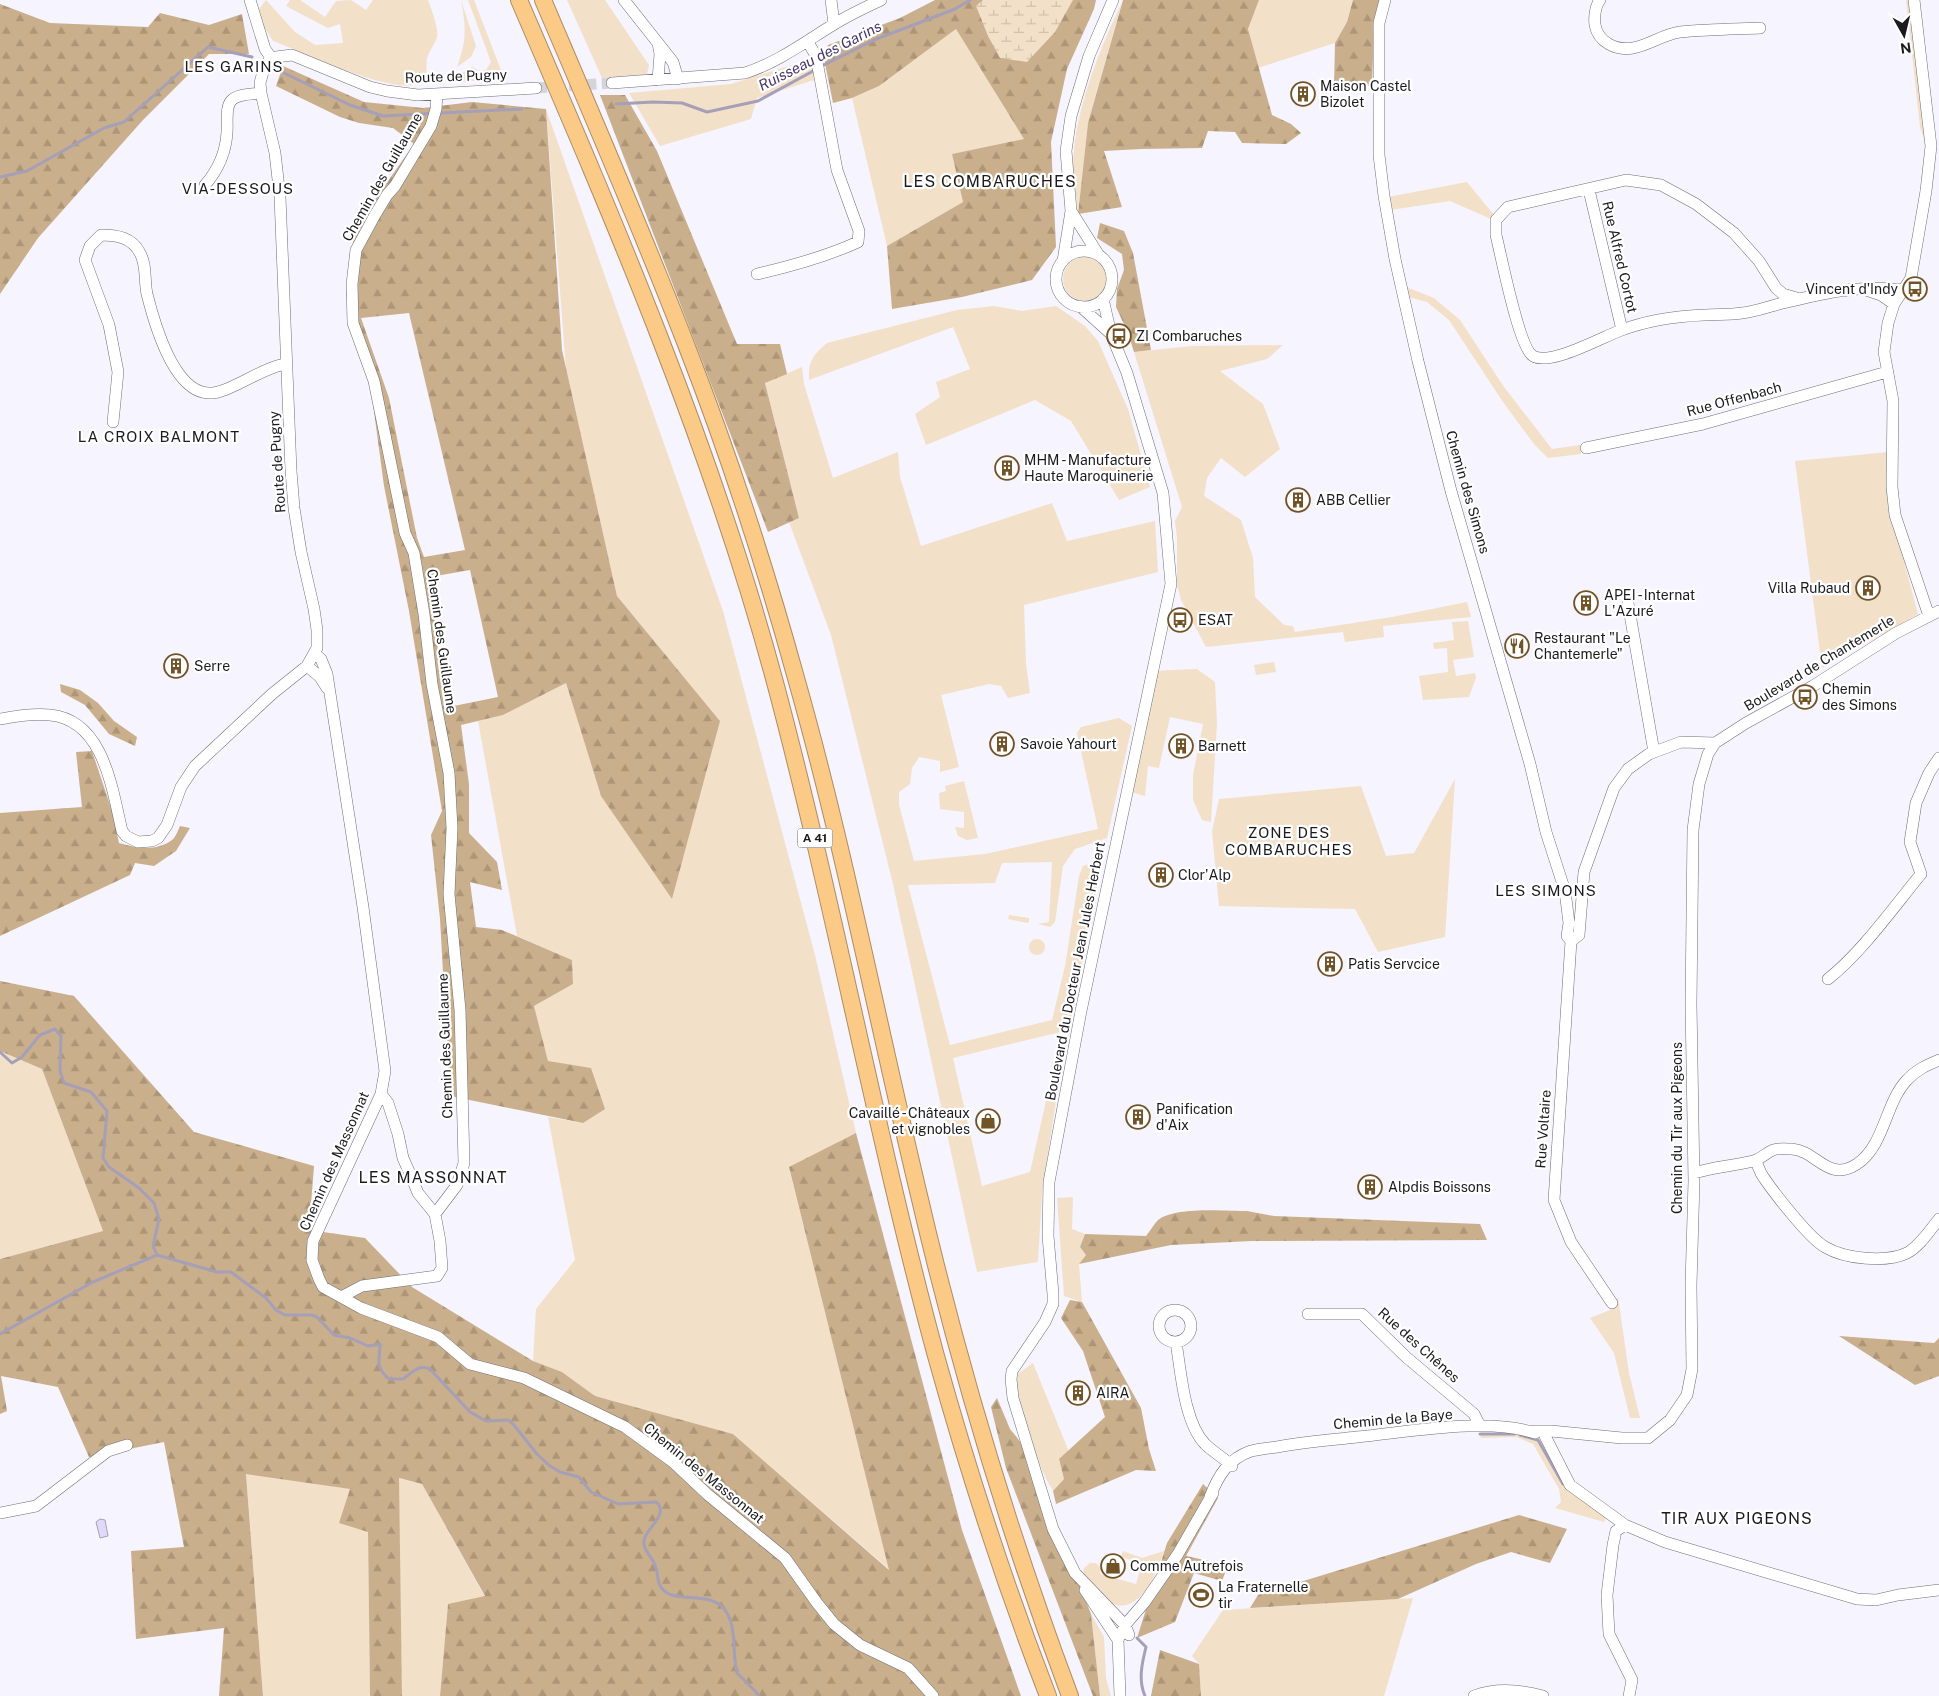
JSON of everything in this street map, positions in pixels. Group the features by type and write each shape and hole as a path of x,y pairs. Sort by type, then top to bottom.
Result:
{"highway":[{"name":"A 41","path":"519,0 602,192 670,364 723,512 755,612 809,813 895,1189 936,1354 992,1542 1048,1696"},
{"name":"A 41","path":"543,0 653,260 688,350 719,434 774,602 797,682 832,820 916,1184 958,1352 1018,1552 1070,1696"}],"street":[{"path":"250,0 265,49 272,59"},
{"path":"624,0 673,62 678,79"},
{"path":"831,0 834,24"},
{"path":"612,83 745,73 764,67 808,42 834,24 881,0"},
{"path":"1062,261 1075,252 1091,251 1104,259 1111,272 1111,286 1104,299 1088,306 1071,304 1059,291 1056,274 1062,261 1071,211 1066,151 1071,116 1089,56 1113,0"},
{"name":"Chemin des Simons","path":"1385,0 1379,23 1379,155 1384,196 1396,259 1418,361 1451,491 1530,764 1544,826 1565,891 1569,922 1567,936 1571,941"},
{"path":"1600,0 1594,19 1597,34 1605,42 1616,47 1633,48 1678,32 1760,28"},
{"path":"1914,0 1930,146 1926,191 1912,278 1894,304 1888,322 1884,352 1893,401 1892,487 1895,514 1934,613"},
{"path":"757,274 795,265 858,242 859,231 837,170 816,56 808,42"},
{"path":"658,43 660,54 658,80"},
{"name":"Route de Pugny","path":"0,719 31,715 50,715 64,718 80,727 92,740 103,762 122,830 126,836 138,842 152,841 163,833 181,788 195,766 272,694 307,666 317,648 317,630 294,508 278,170 260,93 264,68 272,59 283,55 292,55 370,87 402,93 437,94 536,88"},
{"path":"205,185 215,174 222,159 227,134 228,107 231,101 236,97 260,93"},
{"name":"Chemin des Guillaume","path":"435,1214 457,1185 464,1163 460,1010 450,894 452,828 449,772 432,684 424,614 414,553 405,533 374,381 352,324 352,284 356,250 387,195 396,186 431,126 436,108 437,94"},
{"path":"1800,299 1782,294 1776,288 1759,261 1734,233 1696,204 1661,184 1626,180 1508,207 1496,220 1496,235 1520,333 1526,350 1534,357 1544,358 1561,355 1622,330 1667,319 1702,315 1742,314 1800,299 1859,288 1882,287 1902,290"},
{"name":"Rue Alfred Cortot","path":"1589,190 1622,330"},
{"path":"1071,211 1098,254"},
{"path":"113,422 118,372 109,325 86,260 90,246 101,235 116,235 129,240 140,252 146,268 147,292 157,326 179,376 193,389 209,394 223,390 274,366 286,364"},
{"path":"1766,308 1773,298 1776,288"},
{"path":"1859,288 1881,295 1894,304"},
{"path":"1104,299 1111,334"},
{"name":"Boulevard du Docteur Jean Jules Herbert","path":"1080,306 1111,334 1127,373 1163,493 1171,584 1081,1010 1050,1182 1048,1236 1054,1294 1053,1304 1045,1322 1017,1362 1011,1379 1015,1409 1053,1529 1075,1573 1127,1630"},
{"name":"Rue Offenbach","path":"1586,448 1703,424 1888,372"},
{"path":"1628,603 1654,752"},
{"name":"Boulevard de Chantemerle","path":"1715,743 1813,686 1896,633 1934,613"},
{"name":"Chemin des Massonnat","path":"314,654 321,659 324,665 329,691 363,907 385,1071 381,1094 313,1241 312,1260 319,1279 324,1287 343,1296 361,1308 438,1337 470,1364 524,1378 625,1427 673,1462 706,1494 785,1558 834,1624 860,1645 908,1668 933,1696"},
{"name":"Chemin des Massonnat","path":"307,666 320,677 329,691"},
{"path":"1571,941 1579,935 1584,872 1614,788 1628,769 1654,752 1687,742 1715,743"},
{"path":"1687,742 1708,754"},
{"name":"Chemin du Tir aux Pigeons","path":"1551,1435 1648,1438 1670,1420 1687,1395 1692,1369 1691,1285 1694,1169 1691,1004 1693,830 1699,784 1708,754 1715,743"},
{"path":"1828,980 1840,970 1883,921 1921,874 1910,842 1916,803 1929,773 1939,758"},
{"name":"Rue Voltaire","path":"1571,941 1554,1200 1572,1242 1612,1303"},
{"path":"1694,1169 1756,1161 1774,1150 1794,1149 1812,1157 1825,1167 1840,1171 1856,1164 1865,1157 1876,1141 1886,1116 1906,1080 1919,1069 1939,1060"},
{"path":"343,1296 362,1286 437,1276 442,1268 435,1214 418,1193 403,1158 388,1103 381,1094"},
{"path":"1756,1161 1763,1177 1797,1220 1824,1247 1837,1253 1852,1257 1894,1258 1909,1252 1924,1238 1939,1219"},
{"name":"Rue des Chênes","path":"1308,1314 1362,1314 1406,1357 1474,1414 1477,1426"},
{"path":"1118,1640 1127,1630 1178,1554 1229,1467 1206,1446 1193,1424 1176,1342"},
{"name":"Chemin de la Baye","path":"1229,1467 1260,1450 1303,1442 1477,1426 1518,1428 1551,1435"},
{"path":"1551,1435 1558,1461 1570,1485 1625,1525 1665,1542 1857,1599 1876,1600 1939,1590"},
{"path":"0,1512 36,1506 108,1451 127,1445"},
{"path":"1625,1525 1616,1531 1607,1595 1609,1634 1632,1680 1629,1696"},
{"path":"1075,1573 1118,1640 1120,1696"},
{"path":"1119,1675 1127,1630"},
{"path":"1474,1696 1485,1692 1508,1691 1543,1696"}],"green space":[{"path":"266,0 295,32 315,45 343,43 340,24 328,28 286,6 290,0 300,0 325,17 336,1 351,0 366,10 373,0 428,0 437,29 437,37 427,58 427,71 424,80 409,85 392,84 371,79 273,41 264,27 259,9"},
{"path":"461,0 476,46 471,57 457,67 463,49 465,34"},
{"path":"468,0 474,0 504,78 450,83 448,77 461,74 472,67 479,71 486,70 491,62"},
{"path":"567,0 605,0 649,65 647,74 634,77 602,78"},
{"path":"935,0 1096,0 1094,9 1067,69 1051,142 1056,247 1032,280 962,297 892,309 887,246 963,202 952,154 1024,139 956,29 879,86 852,98 833,103 823,54 828,45 900,18"},
{"path":"983,0 1073,0 1055,32 1027,62 1000,58 988,36 976,6"},
{"path":"1123,0 1259,0 1248,29 1272,115 1291,124 1301,133 1286,144 1242,143 1235,132 1208,131 1202,148 1104,151 1122,207 1078,214 1088,123"},
{"path":"1259,0 1353,0 1347,22 1335,43 1258,68 1248,29"},
{"path":"1353,0 1380,0 1374,27 1372,86 1334,86 1335,43 1347,22"},
{"path":"1906,0 1909,0 1926,145 1920,127"},
{"path":"1122,2 1088,123 1078,214 1073,164 1078,122 1097,60"},
{"path":"0,4 50,23 148,27 160,13 209,25 242,14 249,54 209,54 143,120 38,238 0,294"},
{"path":"956,29 1025,140 952,154 963,202 887,246 852,98 879,86"},
{"path":"811,59 814,80 757,98 751,119 660,146 629,93 731,84"},
{"path":"283,66 364,102 423,108 472,102 546,109 562,350 617,596 720,721 672,899 601,796 566,683 503,715 461,725 469,784 469,833 497,862 502,890 470,882 476,927 502,930 572,960 573,984 534,1006 548,1061 591,1068 605,1109 583,1123 450,1096 440,919 431,835 442,811 409,611 384,486 371,389 346,295 355,228 414,144 393,128 359,123 340,117 276,86","holes":["409,313 465,550 424,557 417,538 389,398 361,318","470,570 498,697 444,708 430,577"]},
{"path":"600,95 625,95 657,151 737,344 780,344 787,374 765,383 799,518 768,532"},
{"path":"546,109 723,611 815,955 856,1133 789,1168 890,1570 733,1434 595,1396 562,1372 533,1361 536,1309 575,1260 548,1117 583,1123 591,1068 548,1062 534,1006 573,984 572,960 517,936 478,721 503,715 566,683 601,796 720,721 617,596 566,369"},
{"path":"1467,182 1494,215 1491,219 1450,201 1390,210 1388,197"},
{"path":"1100,223 1124,231 1133,253 1151,350 1134,352 1116,307 1117,289 1124,270 1122,254 1097,238"},
{"path":"1085,257 1097,261 1103,267 1107,279 1103,291 1097,297 1085,301 1073,297 1067,291 1063,279 1067,267 1073,261"},
{"path":"1406,287 1434,298 1460,320 1504,387 1552,449 1580,445 1581,454 1548,458 1534,444 1503,402 1449,320 1427,302 1408,297"},
{"path":"994,306 1022,311 1056,306 1085,326 1098,341 1128,409 1150,487 1119,500 1071,421 1035,400 926,445 915,414 940,397 936,382 970,369 953,327 809,380 809,368 812,359 827,343 957,310"},
{"path":"1283,345 1267,359 1220,371 1263,404 1280,449 1245,477 1221,458 1207,478 1204,496 1241,520 1253,558 1255,597 1284,625 1293,626 1295,632 1392,617 1467,602 1471,617 1383,626 1384,637 1345,642 1343,632 1206,647 1181,600 1177,585 1175,521 1182,507 1134,352 1192,346"},
{"path":"802,367 804,384 833,478 898,452 900,477 921,546 1052,503 1067,541 1155,521 1158,572 1024,605 1026,664 1030,693 1008,698 1001,686 989,684 941,695 959,767 940,772 940,761 919,757 912,768 910,784 899,792 899,805 914,861 985,854 1098,829 1077,733 1081,727 1119,718 1132,726 1107,838 1075,849 1063,866 1055,922 1050,927 1038,924 1049,922 1052,862 1002,863 995,883 908,885 950,1045 1052,1020 1065,966 1079,876 1083,866 1092,863 1097,864 1100,871 1069,1030 953,1058 982,1186 1030,1172 1053,1070 1052,1061 1057,1061 1061,1069 1042,1192 1038,1262 977,1272 893,884 831,635 789,522 799,518 765,383"},
{"path":"1889,452 1892,516 1918,614 1822,668 1795,461"},
{"path":"1468,621 1474,657 1453,660 1456,676 1475,673 1476,678 1469,697 1423,700 1419,676 1448,672 1447,648 1434,649 1433,643 1454,640 1452,622"},
{"path":"1274,662 1276,672 1256,675 1254,665"},
{"path":"1197,669 1215,682 1217,723 1211,822 1202,820 1193,800 1193,775 1203,724 1170,717 1159,768 1148,766 1145,796 1130,792 1153,671"},
{"path":"60,684 80,690 98,703 114,721 137,737 135,746 109,734 85,705 61,692"},
{"path":"92,751 112,811 119,843 153,848 166,844 173,839 180,826 190,828 176,851 154,866 135,863 130,875 0,936 0,813 82,807 76,752"},
{"path":"1455,779 1445,937 1378,952 1355,909 1219,906 1212,831 1219,799 1361,786 1386,856 1414,853"},
{"path":"964,781 978,838 967,840 958,836 955,827 964,828 964,812 940,809 939,793 946,791 945,786"},
{"path":"1009,915 1029,918 1029,921 1028,923 1008,919"},
{"path":"1037,939 1045,947 1037,955 1029,947"},
{"path":"0,981 74,996 194,1132 314,1166 309,1230 365,1238 412,1287 533,1361 562,1372 595,1396 733,1434 889,1570 789,1167 856,1133 962,1530 1021,1696 440,1696 448,1604 485,1596 422,1484 399,1478 402,1696 370,1696 368,1532 339,1523 350,1489 246,1474 263,1696 219,1696 224,1628 136,1639 131,1551 184,1547 164,1442 89,1457 58,1387 1,1376 7,1411 0,1414 0,1259 103,1231 42,1069 0,1051"},
{"path":"0,1051 42,1069 103,1231 0,1259"},
{"path":"1073,1197 1072,1229 1085,1234 1080,1247 1086,1255 1079,1264 1082,1302 1064,1296 1057,1198"},
{"path":"1201,1210 1247,1211 1274,1216 1480,1224 1487,1240 1252,1241 1171,1245 1079,1264 1086,1255 1080,1247 1085,1234 1146,1236 1158,1220 1176,1213"},
{"path":"1618,1297 1629,1373 1640,1418 1630,1418 1614,1353 1590,1318 1610,1310"},
{"path":"1070,1300 1082,1302 1141,1408 1149,1449 1156,1471 1136,1470 1056,1504 1053,1491 1064,1479 1059,1459 1105,1417 1083,1351 1061,1318"},
{"path":"1839,1336 1934,1343 1939,1338 1939,1376 1915,1385"},
{"path":"1033,1363 1069,1452 1059,1460 1064,1479 1053,1491 1034,1450 1015,1376"},
{"path":"997,1398 1010,1429 1023,1445 1034,1466 1091,1614 1100,1696 1093,1696 1006,1468 991,1407"},
{"path":"1480,1434 1514,1434 1538,1440 1564,1485 1606,1518 1604,1522 1555,1508 1561,1502 1559,1489 1533,1444 1516,1437 1481,1438"},
{"path":"246,1473 350,1489 368,1532 370,1696 263,1696"},
{"path":"398,1478 422,1484 485,1597 448,1605 440,1696 402,1696"},
{"path":"1203,1484 1218,1498 1186,1556 1228,1565 1222,1581 1194,1573 1175,1622 1137,1638 1167,1543"},
{"path":"1519,1515 1567,1529 1550,1563 1511,1552 1476,1564 1398,1599 1250,1608 1258,1595"},
{"path":"1123,1551 1142,1558 1164,1551 1146,1589 1132,1603 1123,1606 1110,1602 1083,1574 1084,1568 1090,1563 1096,1563 1101,1568 1100,1574 1136,1584 1142,1563 1121,1557"},
{"path":"1413,1598 1384,1696 1201,1696 1199,1664 1192,1656 1223,1610"},
{"path":"1091,1614 1104,1637 1106,1678 1111,1696 1100,1696"},
{"path":"1160,1650 1199,1664 1201,1696 1151,1696"}],"shaded area":[{"path":"100,1519 105,1520 108,1536 100,1538 96,1522"}],"waterway":[{"name":"Ruisseau des Garins","path":"820,67 874,40 955,9 970,0"},
{"name":"Ruisseau des Garins","path":"0,177 27,171 104,128 124,122 208,47 252,57"},
{"name":"Ruisseau des Garins","path":"278,70 350,105 383,116 522,109"},
{"name":"Ruisseau des Garins","path":"616,104 682,103 707,112 758,101 815,70"},
{"path":"0,1052 12,1063 22,1057 40,1035 55,1029 61,1036 60,1071 64,1083 91,1092 107,1111 103,1158 109,1167 139,1188 154,1203 159,1219 153,1246 157,1255 217,1272 231,1272 266,1298 276,1310 285,1315 312,1315 317,1317 334,1335 350,1338 368,1346 380,1344 379,1359 381,1370 389,1379 403,1379 419,1368 430,1369 470,1412 486,1421 508,1420 537,1454 550,1466 560,1472 579,1477 591,1492 618,1504 656,1502 659,1506 660,1515 647,1533 644,1546 655,1564 659,1583 664,1591 671,1595 701,1598 720,1605 727,1613 732,1627 737,1673 759,1696"},
{"path":"0,1334 93,1282 157,1255"},
{"path":"1480,1434 1514,1434"},
{"path":"1520,1435 1538,1440 1563,1484"},
{"path":"1137,1638 1146,1647 1141,1678 1145,1696"}],"tunnel":[{"path":"536,88 612,83"}],"place":[{"name":"Maison Castel Bizolet","path":"1303,94"},
{"name":"Vincent d'Indy","path":"1915,289"},
{"name":"ZI Combaruches","path":"1119,336"},
{"name":"MHM - Manufacture Haute Maroquinerie","path":"1007,468"},
{"name":"ABB Cellier","path":"1298,500"},
{"name":"Villa Rubaud","path":"1868,588"},
{"name":"APEI - Internat L'Azuré","path":"1586,603"},
{"name":"ESAT","path":"1180,620"},
{"name":"Restaurant \"Le Chantemerle\"","path":"1517,646"},
{"name":"Serre","path":"176,666"},
{"name":"Chemin des Simons","path":"1805,697"},
{"name":"Savoie Yahourt","path":"1002,744"},
{"name":"Barnett","path":"1181,746"},
{"name":"Clor'Alp","path":"1161,875"},
{"name":"Patis Servcice","path":"1330,964"},
{"name":"Panification d'Aix","path":"1138,1117"},
{"name":"Cavaillé - Châteaux et vignobles","path":"988,1121"},
{"name":"Alpdis Boissons","path":"1370,1187"},
{"name":"AIRA","path":"1078,1393"},
{"name":"Comme Autrefois","path":"1113,1566"},
{"name":"La Fraternelle tir","path":"1201,1595"}],"district":[{"name":"LES GARINS","path":"234,67"},
{"name":"LES COMBARUCHES","path":"990,181"},
{"name":"VIA-DESSOUS","path":"238,189"},
{"name":"LA CROIX BALMONT","path":"159,437"},
{"name":"ZONE DES COMBARUCHES","path":"1289,842"},
{"name":"LES SIMONS","path":"1546,891"},
{"name":"LES MASSONNAT","path":"433,1177"},
{"name":"TIR AUX PIGEONS","path":"1737,1518"}]}
